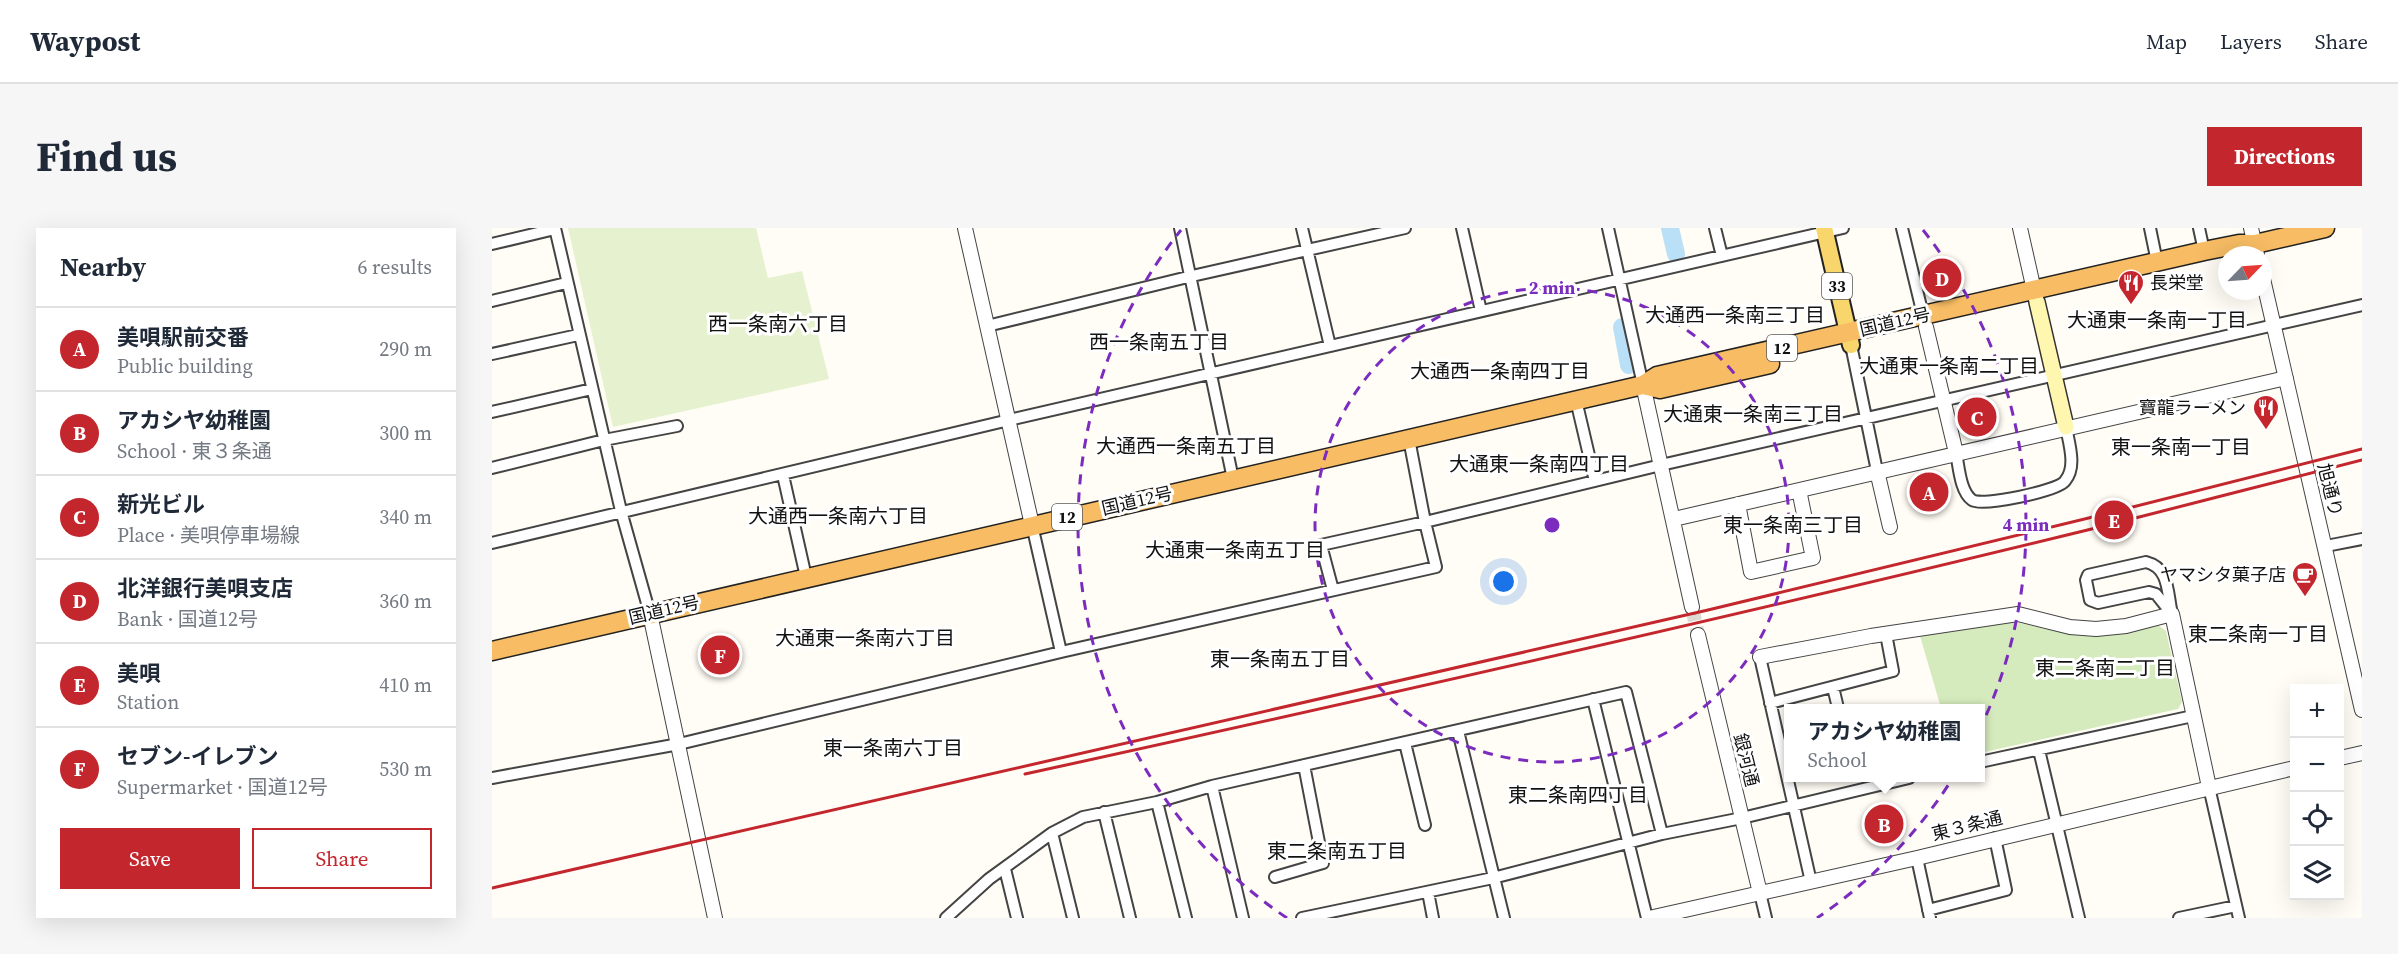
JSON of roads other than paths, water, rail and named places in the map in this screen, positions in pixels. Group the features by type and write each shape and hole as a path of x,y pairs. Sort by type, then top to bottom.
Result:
{"highway":[{"name":"国道12号","path":"2035,296 2157,262 2325,228"},
{"name":"国道12号","path":"492,651 1643,385 1657,376 1849,339 2035,296 2218,260"}],"main road":[{"name":"33","path":"1824,230 1849,339"},
{"path":"2035,296 2066,427"}],"street":[{"path":"965,228 1061,652"},
{"path":"1180,228 1192,276 1233,479"},
{"path":"1302,228 1330,346"},
{"path":"987,326 1192,276 1405,228"},
{"path":"1462,228 1481,311"},
{"path":"1608,228 1692,607"},
{"path":"1715,228 1722,256"},
{"path":"492,543 1009,420 1621,280 1824,230 1843,228"},
{"path":"1902,228 1965,494 1974,502 1984,503 2037,493 2060,486 2067,480 2072,463 2066,427"},
{"path":"2020,228 2035,296"},
{"path":"2150,228 2157,262"},
{"path":"2199,228 2204,251"},
{"path":"492,244 555,229 621,511 650,614 715,918"},
{"path":"492,301 566,283"},
{"name":"旭通り","path":"2268,300 2362,710"},
{"path":"1333,590 1321,545 2362,305"},
{"path":"492,354 578,334"},
{"path":"1849,339 1890,526"},
{"path":"1674,519 2286,378"},
{"path":"492,412 592,389"},
{"path":"1576,400 1595,481"},
{"path":"492,468 604,440 676,426"},
{"path":"492,778 679,744 1061,652 1436,567 1409,439"},
{"path":"783,475 806,577"},
{"path":"1738,504 1751,572 1813,558 1799,489"},
{"path":"2326,546 2362,540"},
{"path":"2172,614 2156,594 2149,592 2098,603 2090,600 2086,580 2088,575 2146,562 2156,564 2163,571 2239,918"},
{"path":"1784,762 1760,657 1886,634 2018,614 2070,627 2096,629 2126,626 2172,614"},
{"path":"1770,703 1893,671 1886,634"},
{"name":"銀河通","path":"1698,635 1760,893"},
{"path":"1833,687 1837,704"},
{"path":"950,916 989,879 1052,833 1083,817 1157,802 1212,786 1626,692 1662,834"},
{"path":"1593,699 1648,918"},
{"path":"1985,761 2193,716"},
{"path":"1458,731 1504,918"},
{"path":"1405,743 1425,825"},
{"path":"2039,750 2079,918"},
{"path":"2344,757 2362,753"},
{"path":"1275,877 1323,863 1304,765"},
{"name":"東３条通","path":"1648,918 1917,858 2056,823 2290,769"},
{"path":"1789,782 1811,882"},
{"path":"1302,918 1493,878 1662,834 1742,818 1794,805 1857,783"},
{"path":"1212,786 1243,918"},
{"path":"1157,802 1186,918"},
{"path":"1104,812 1130,918"},
{"path":"1052,833 1072,918"},
{"path":"1917,858 1929,914 2006,890 1995,838"},
{"path":"1005,869 1017,918"},
{"path":"1428,892 1433,918"},
{"path":"1760,893 1766,918"},
{"path":"2179,918 2236,906"}],"waterway":[{"path":"1670,228 1676,254"},
{"path":"1622,327 1629,365"}],"tunnel":[{"path":"1692,607 1698,635"}],"railway":[{"path":"492,888 1708,610 2362,449"},
{"path":"1025,774 1703,622 2108,525 2362,460"}],"place":[{"name":"北洋銀行美唄支店","path":"1942,278"},
{"name":"長栄堂","path":"2131,306"},
{"name":"新光ビル","path":"1977,417"},
{"name":"寶龍ラーメン","path":"2266,431"},
{"name":"美唄駅前交番","path":"1929,492"},
{"name":"美唄","path":"2114,520"},
{"name":"ヤマシタ菓子店","path":"2305,598"},
{"name":"セブン-イレブン","path":"720,655"},
{"name":"アカシヤ幼稚園","path":"1884,824"}],"district":[{"name":"大通西一条南三丁目","path":"1735,315"},
{"name":"大通東一条南一丁目","path":"2157,320"},
{"name":"西一条南六丁目","path":"778,324"},
{"name":"西一条南五丁目","path":"1159,342"},
{"name":"大通東一条南二丁目","path":"1949,366"},
{"name":"大通西一条南四丁目","path":"1500,371"},
{"name":"大通東一条南三丁目","path":"1753,414"},
{"name":"大通西一条南五丁目","path":"1186,446"},
{"name":"東一条南一丁目","path":"2181,447"},
{"name":"大通東一条南四丁目","path":"1539,464"},
{"name":"大通西一条南六丁目","path":"838,516"},
{"name":"東一条南三丁目","path":"1793,525"},
{"name":"大通東一条南五丁目","path":"1235,550"},
{"name":"東二条南一丁目","path":"2258,634"},
{"name":"大通東一条南六丁目","path":"865,638"},
{"name":"東一条南五丁目","path":"1280,659"},
{"name":"東二条南二丁目","path":"2105,668"},
{"name":"東一条南六丁目","path":"893,748"},
{"name":"東二条南四丁目","path":"1578,795"},
{"name":"東二条南五丁目","path":"1337,851"}]}
